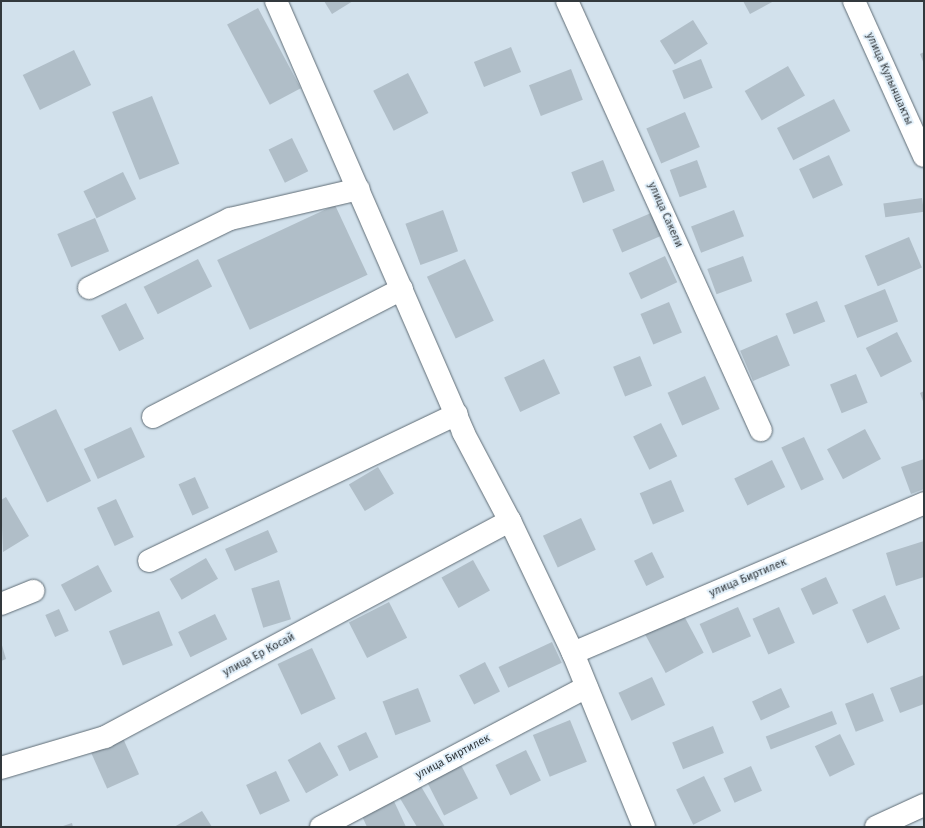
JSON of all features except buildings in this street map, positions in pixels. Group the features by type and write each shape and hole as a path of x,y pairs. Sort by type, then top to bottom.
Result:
{"street":[{"path":"276,1 464,432 510,521 573,653 644,827"},
{"name":"улица Сакели","path":"567,1 761,430"},
{"name":"улица Кулыншакты","path":"854,1 924,156"},
{"path":"89,288 230,219 358,189"},
{"path":"153,417 402,289"},
{"path":"150,561 457,414"},
{"name":"улица Биртилек","path":"573,653 924,503"},
{"name":"улица Ер Косай","path":"1,768 105,737 510,521"},
{"path":"1,604 34,592"},
{"name":"улица Биртилек","path":"321,827 586,687"},
{"path":"876,827 924,805"}]}
